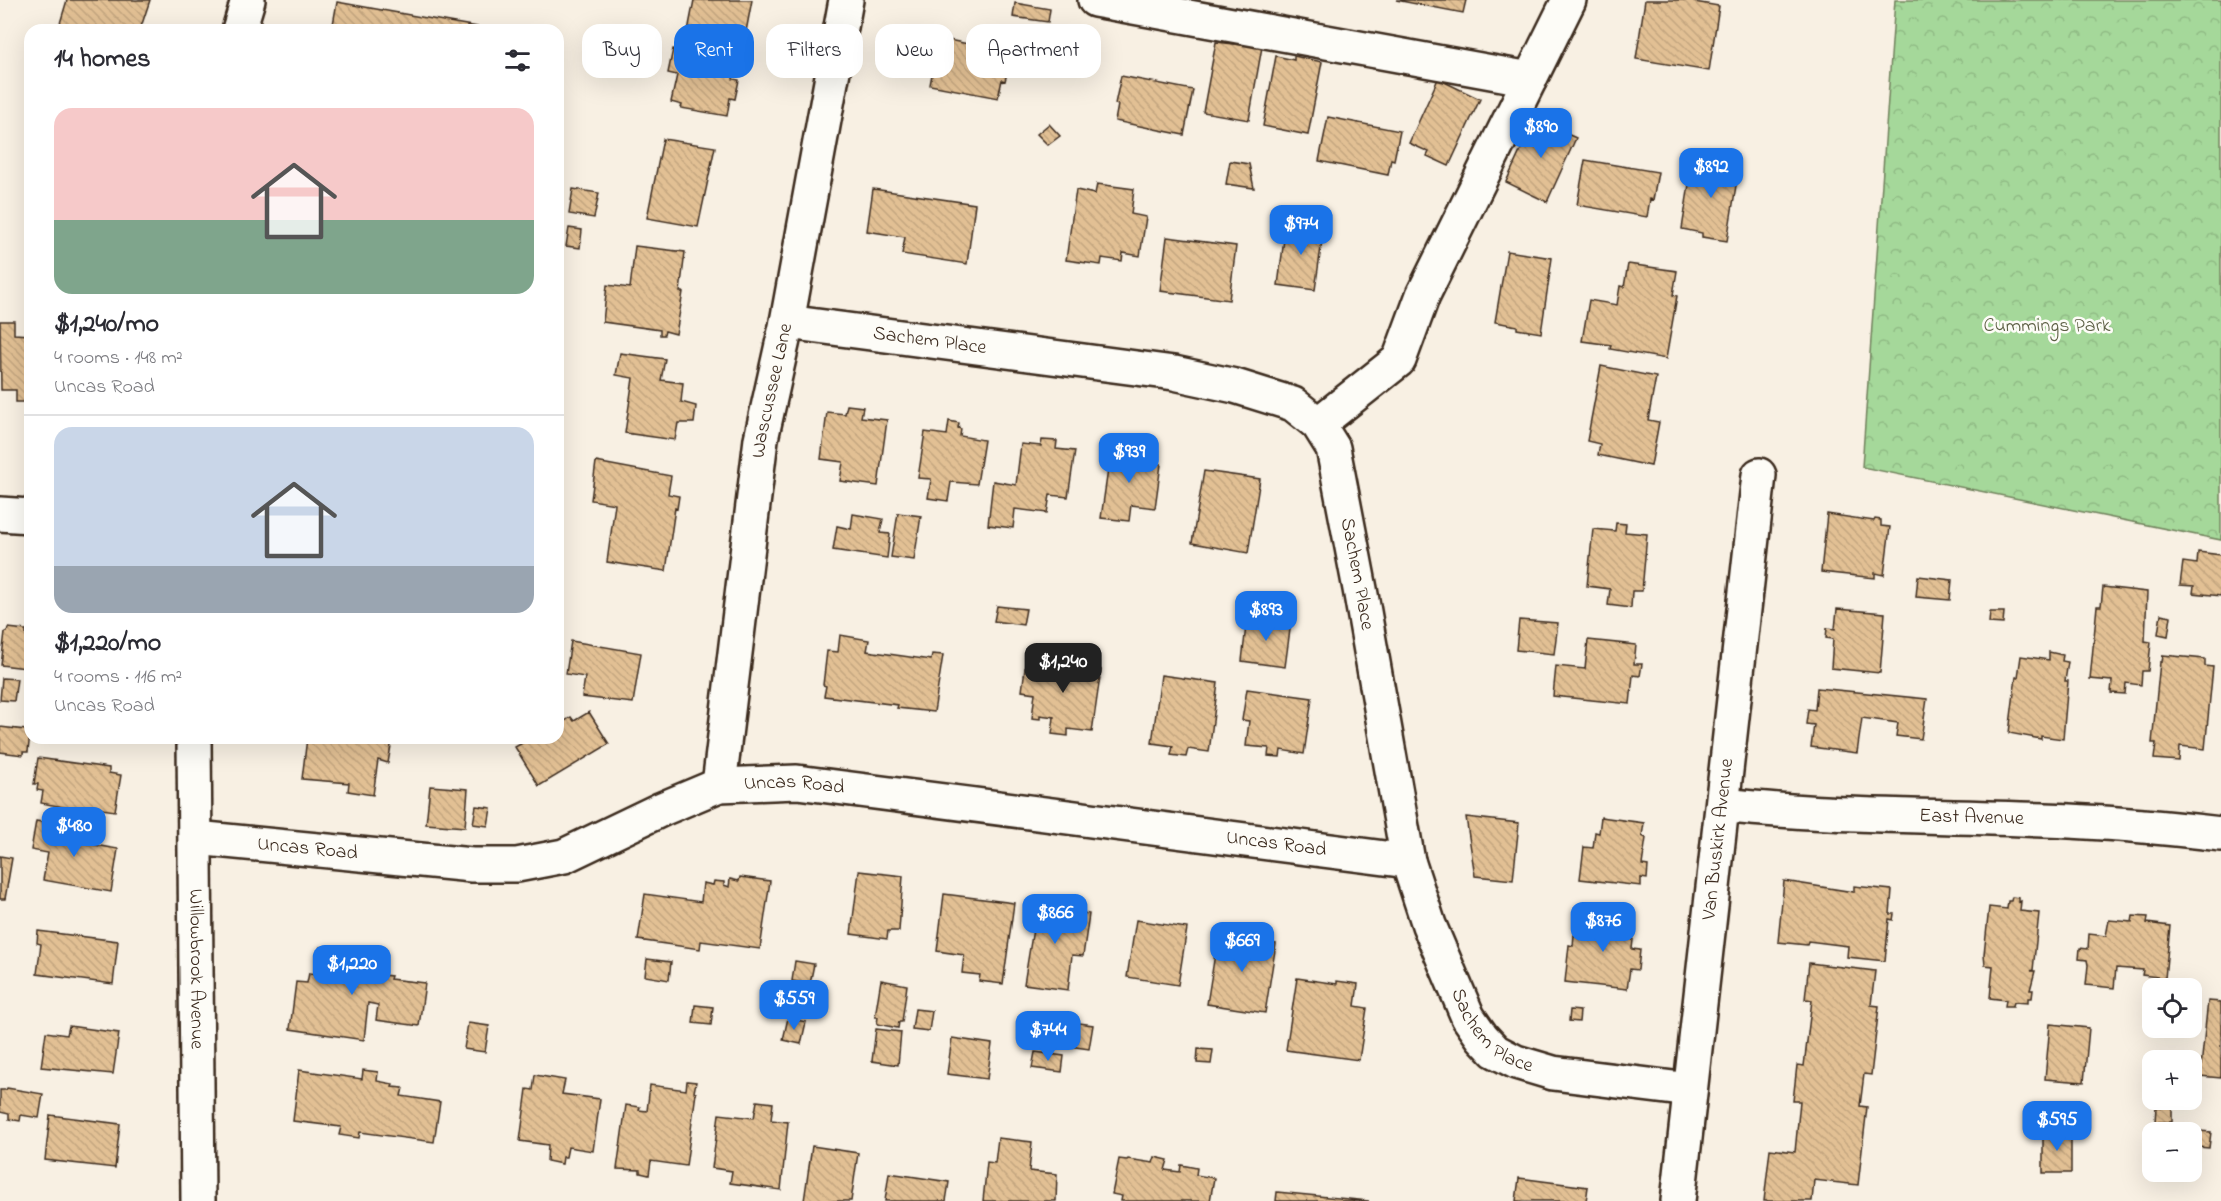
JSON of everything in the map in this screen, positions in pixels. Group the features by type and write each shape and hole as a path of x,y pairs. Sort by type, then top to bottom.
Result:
{"street":[{"path":"241,24 248,0"},
{"name":"Wascussee Lane","path":"719,785 762,439 787,322 846,0"},
{"path":"1095,0 1530,79"},
{"path":"1318,424 1399,360 1423,295 1569,0"},
{"name":"Sachem Place","path":"787,322 1174,374 1236,386 1293,404 1318,424 1333,448 1408,861 1429,925 1468,1017 1495,1051 1516,1062 1553,1073 1690,1089"},
{"name":"Van Buskirk Avenue","path":"1678,1201 1759,475"},
{"path":"0,514 24,516"},
{"name":"Willowbrook Avenue","path":"194,744 198,1201"},
{"name":"Uncas Road","path":"196,838 472,865 518,865 564,856 662,809 719,785 798,782 1408,861"},
{"name":"East Avenue","path":"1723,805 1780,812 2144,825 2221,834"}],"green space":[{"name":"Cummings Park","path":"1895,0 2221,0 2221,540 1862,467"}],"building":[{"path":"67,0 150,0 142,24 60,24"},
{"path":"694,0 752,0 747,24 689,24"},
{"path":"1396,0 1466,0 1463,13"},
{"path":"1645,0 1695,0 1695,2 1719,6 1709,71 1636,59"},
{"path":"337,2 460,24 333,24"},
{"path":"1015,3 1050,9 1048,22 1013,17"},
{"path":"954,41 966,44 966,78 1006,78 1005,81 1002,80 998,98 930,85 931,78 954,78"},
{"path":"1216,42 1262,47 1249,120 1203,112"},
{"path":"673,49 674,49 674,74 668,73"},
{"path":"1276,56 1294,60 1294,56 1322,62 1308,135 1263,126"},
{"path":"1121,76 1193,90 1184,135 1115,121 1118,105 1115,104"},
{"path":"676,78 733,78 739,80 735,99 730,98 727,116 681,108 682,105 671,102"},
{"path":"1438,79 1480,99 1449,166 1427,156 1429,152 1409,143"},
{"path":"1537,115 1562,127 1560,131 1576,138 1547,202 1506,182"},
{"path":"1328,117 1400,131 1394,160 1391,159 1388,175 1319,161"},
{"path":"1049,124 1060,136 1048,145 1037,134"},
{"path":"663,139 715,147 698,227 647,218"},
{"path":"1693,159 1739,167 1727,241 1702,237 1702,233 1682,229"},
{"path":"1585,160 1658,172 1647,217 1577,205"},
{"path":"1230,161 1249,164 1254,188 1226,184"},
{"path":"1097,184 1134,189 1131,214 1146,217 1140,256 1123,253 1122,261 1102,258 1101,265 1066,260 1076,190 1095,194"},
{"path":"573,189 599,193 594,218 569,214"},
{"path":"873,189 975,204 967,264 902,254 905,237 867,231"},
{"path":"1305,223 1324,226 1315,290 1278,285 1286,224 1304,226"},
{"path":"569,228 582,230 580,248 566,246"},
{"path":"1167,237 1236,246 1229,300 1160,291"},
{"path":"635,246 685,252 680,292 683,292 676,334 665,331 664,335 660,335 660,330 603,322 607,285 630,288"},
{"path":"1507,251 1552,258 1541,333 1495,322"},
{"path":"1628,264 1677,271 1673,295 1677,296 1666,359 1610,349 1611,345 1582,341 1589,300 1617,305 1620,286 1624,287"},
{"path":"0,321 14,321 14,334 24,335 24,402 16,402 16,390 1,390"},
{"path":"620,353 665,359 661,380 683,383 681,402 696,406 694,423 678,423 675,440 625,433 633,378 616,375"},
{"path":"1601,366 1656,377 1648,420 1659,422 1651,466 1598,455 1600,444 1587,441"},
{"path":"847,405 863,407 861,417 887,420 878,486 840,481 843,462 821,459 827,412 845,414"},
{"path":"949,421 959,423 960,436 984,440 977,484 951,482 948,501 928,498 931,479 918,478 925,432 947,435"},
{"path":"1042,440 1057,441 1056,449 1075,451 1068,497 1050,495 1047,513 1015,509 1013,528 988,525 993,481 1016,485 1021,444 1041,446"},
{"path":"1131,447 1141,448 1140,453 1144,453 1143,461 1161,464 1155,508 1131,505 1129,521 1101,518 1111,449 1130,451"},
{"path":"596,462 671,476 668,494 679,496 677,509 675,508 666,571 607,562 615,504 591,500"},
{"path":"1204,471 1260,479 1248,553 1192,543"},
{"path":"898,513 921,516 914,560 891,557"},
{"path":"853,514 883,519 880,533 890,534 887,558 833,550 837,526 851,529"},
{"path":"1827,514 1881,520 1881,526 1890,527 1884,575 1875,573 1875,578 1821,572"},
{"path":"1616,523 1626,524 1625,532 1647,534 1642,591 1632,591 1631,608 1608,605 1610,589 1587,586 1593,529 1615,531"},
{"path":"2198,552 2221,555 2221,596 2193,593 2194,586 2180,585 2183,562 2197,564"},
{"path":"1918,576 1952,580 1950,600 1916,597"},
{"path":"2103,587 2147,592 2145,641 2151,642 2148,671 2142,671 2141,685 2126,683 2125,694 2111,693 2112,681 2090,679 2097,606 2101,606"},
{"path":"997,606 1026,609 1023,625 994,621"},
{"path":"1837,609 1885,613 1880,673 1831,668 1833,639 1826,638 1827,628 1835,629"},
{"path":"1990,612 2004,612 2003,624 1989,623"},
{"path":"2161,614 2171,616 2168,636 2158,634"},
{"path":"1247,617 1291,622 1285,667 1242,661"},
{"path":"1519,620 1558,623 1554,654 1516,650"},
{"path":"8,628 24,630 24,668 1,665 5,632"},
{"path":"840,635 869,640 867,651 931,660 932,654 943,655 934,712 824,696 827,651 838,652"},
{"path":"1588,640 1636,645 1634,664 1642,664 1640,676 1633,675 1630,704 1553,696 1556,666 1585,669"},
{"path":"571,641 641,653 633,703 582,697 585,677 566,674"},
{"path":"2049,652 2063,655 2062,661 2068,662 2063,739 2041,736 2041,739 2009,733 2021,656 2049,660"},
{"path":"1044,654 1062,656 1061,667 1086,670 1086,665 1092,665 1092,669 1101,670 1092,732 1068,729 1068,736 1052,734 1054,717 1040,715 1040,719 1032,718 1035,693 1022,691 1026,661 1043,664"},
{"path":"2163,655 2205,659 2205,666 2213,667 2205,749 2180,746 2179,761 2154,759 2156,743 2152,743 2160,662 2162,662"},
{"path":"1161,675 1218,683 1209,752 1188,749 1186,757 1171,755 1173,746 1152,743"},
{"path":"2,678 17,679 14,701 0,700"},
{"path":"1817,688 1927,699 1921,739 1896,736 1898,723 1862,718 1857,753 1811,747 1814,725 1806,724 1808,709 1815,710"},
{"path":"1247,689 1312,698 1304,754 1281,750 1280,757 1268,756 1269,748 1246,746 1249,721 1242,720"},
{"path":"589,712 609,744 539,786 515,747 520,744 564,744 564,720 571,717 574,721"},
{"path":"0,727 24,730 24,744 29,744 28,752 23,752 23,755 0,752"},
{"path":"306,744 391,744 388,763 378,760 373,795 348,791 349,783 302,779"},
{"path":"38,758 109,768 109,773 121,775 115,811 102,809 102,814 41,803 43,791 37,790 38,784 34,784"},
{"path":"430,786 468,789 465,827 426,824"},
{"path":"476,806 491,808 488,826 473,824"},
{"path":"1466,817 1519,823 1513,880 1475,876"},
{"path":"1601,817 1644,823 1642,836 1646,838 1642,865 1648,866 1647,879 1641,878 1641,886 1580,879 1584,847 1593,848 1595,832 1599,833"},
{"path":"36,821 74,827 72,841 118,849 111,892 43,880 48,853 31,850"},
{"path":"0,856 12,858 5,899 0,899"},
{"path":"859,871 903,876 899,931 888,931 887,939 851,934"},
{"path":"740,877 770,881 760,949 701,941 700,949 638,940 645,894 701,902 703,883 713,885 714,881 724,882 724,885 729,887 730,879 739,881"},
{"path":"1784,881 1854,892 1854,886 1892,890 1890,914 1894,914 1893,920 1889,919 1885,961 1847,957 1848,946 1808,941 1807,945 1778,942"},
{"path":"944,894 1014,903 1003,984 979,981 980,975 962,973 964,955 937,951"},
{"path":"2012,897 2019,898 2019,902 2021,901 2020,911 2039,913 2033,970 2031,971 2035,971 2030,990 2033,990 2032,998 2028,998 2028,1003 2014,1002 2013,1006 2005,1006 2006,1000 1990,998 1993,966 1985,965 1984,955 1989,907 2007,909 2008,901 2011,901"},
{"path":"1060,904 1074,906 1073,911 1089,914 1083,956 1072,955 1068,990 1024,984 1033,929 1028,928 1031,905 1059,909"},
{"path":"1592,911 1629,915 1627,930 1634,931 1632,949 1640,950 1638,970 1630,969 1627,989 1565,982 1569,945 1573,946 1574,935 1581,935 1582,925 1590,926"},
{"path":"2133,916 2148,917 2147,923 2170,926 2165,978 2142,975 2143,970 2116,968 2114,988 2086,985 2087,960 2079,959 2080,948 2088,949 2089,934 2106,936 2109,920 2132,922"},
{"path":"1136,920 1187,928 1178,985 1127,977"},
{"path":"38,931 118,941 113,984 37,974 41,944 37,943"},
{"path":"1238,931 1256,934 1255,941 1276,944 1265,1013 1207,1004 1218,935 1237,938"},
{"path":"320,947 375,954 373,974 391,976 390,979 425,983 419,1026 376,1020 378,1005 368,1003 364,1040 290,1029 296,982 307,983 309,973 317,974"},
{"path":"647,959 671,962 669,980 645,976"},
{"path":"795,961 814,964 810,984 792,981"},
{"path":"1809,963 1875,971 1871,1005 1879,1006 1871,1075 1864,1074 1860,1106 1867,1107 1858,1185 1814,1180 1812,1201 1764,1201 1770,1149 1795,1152 1800,1101 1793,1101 1797,1065 1804,1066 1812,1000 1805,999"},
{"path":"1297,978 1337,984 1337,981 1358,984 1355,1006 1367,1008 1359,1060 1286,1050"},
{"path":"881,980 907,985 902,1022 899,1022 898,1028 877,1024 878,1017 875,1017"},
{"path":"2208,1001 2221,1002 2221,1078 2202,1076"},
{"path":"695,1005 713,1007 711,1025 693,1023"},
{"path":"915,1009 932,1011 929,1031 912,1029"},
{"path":"1570,1010 1580,1011 1579,1022 1569,1021"},
{"path":"788,1018 806,1022 801,1044 783,1040"},
{"path":"1072,1022 1093,1025 1089,1049 1069,1046"},
{"path":"468,1023 489,1026 485,1052 464,1049"},
{"path":"2050,1024 2089,1028 2084,1082 2045,1079"},
{"path":"69,1026 119,1033 113,1074 41,1067 46,1032 67,1035"},
{"path":"876,1029 901,1032 898,1065 872,1061"},
{"path":"952,1038 992,1044 987,1079 947,1074"},
{"path":"1198,1049 1213,1050 1211,1064 1197,1063"},
{"path":"1035,1052 1064,1056 1062,1072 1032,1068"},
{"path":"299,1070 362,1079 363,1070 378,1072 377,1081 393,1084 392,1087 403,1088 401,1096 440,1102 434,1142 360,1132 359,1138 339,1135 341,1127 293,1121"},
{"path":"535,1075 565,1080 562,1094 600,1099 593,1151 568,1147 562,1164 547,1161 548,1145 520,1141 527,1089 533,1090"},
{"path":"687,1081 696,1082 694,1092 696,1093 686,1166 651,1161 649,1175 640,1173 640,1170 617,1169 626,1105 640,1107 639,1110 647,1111 650,1085 686,1090"},
{"path":"7,1088 43,1094 39,1118 21,1115 20,1121 9,1119 9,1114 0,1112 0,1090"},
{"path":"757,1101 773,1103 771,1120 788,1122 781,1190 730,1183 732,1171 712,1168 719,1114 754,1118"},
{"path":"2156,1110 2172,1110 2172,1122 2155,1122"},
{"path":"50,1115 120,1124 115,1168 45,1160"},
{"path":"2043,1131 2071,1132 2071,1173 2043,1173"},
{"path":"2202,1131 2211,1132 2209,1148 2202,1147"},
{"path":"998,1138 1032,1142 1029,1171 1057,1174 1056,1201 983,1201 987,1162 995,1163"},
{"path":"812,1146 858,1153 851,1201 804,1201"},
{"path":"1155,1157 1168,1160 1165,1170 1180,1172 1181,1165 1197,1168 1196,1175 1214,1178 1210,1201 1121,1201 1122,1196 1112,1194 1119,1159 1153,1163"},
{"path":"889,1173 949,1182 946,1201 885,1201"},
{"path":"1519,1178 1588,1187 1586,1201 1516,1201"},
{"path":"1277,1192 1369,1201 1276,1201"}]}
